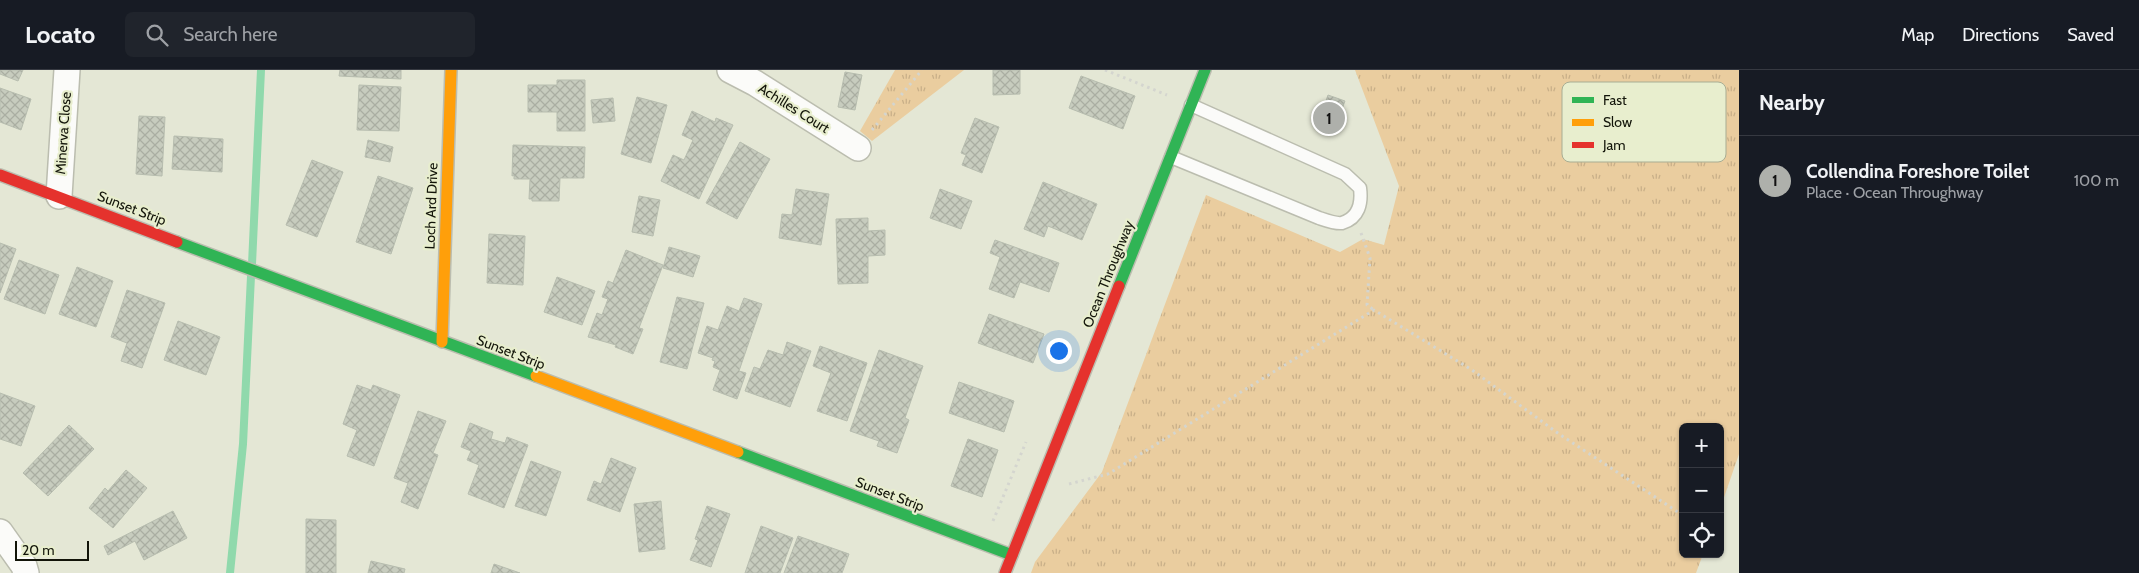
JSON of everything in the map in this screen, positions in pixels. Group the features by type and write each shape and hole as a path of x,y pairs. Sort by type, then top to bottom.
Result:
{"street":[{"name":"Minerva Close","path":"59,196 67,70"},
{"name":"Loch Ard Drive","path":"442,342 451,70"},
{"name":"Achilles Court","path":"730,70 755,83 858,148"},
{"name":"Ocean Throughway","path":"1005,573 1206,70"},
{"name":"Sunset Strip","path":"0,175 1012,555"},
{"path":"0,532 24,566 26,573"}],"lane":[{"path":"1171,157 1319,218 1341,223 1355,216 1362,203 1360,188 1345,174 1191,105"}],"path":[{"path":"858,148 922,70"},
{"path":"1105,70 1191,105"},
{"path":"1355,216 1370,258 1367,305 1472,370 1559,434 1678,512 1679,510"},
{"path":"1037,492 1108,474 1374,310"}],"green space":[{"path":"895,70 964,70 872,141 860,131"},
{"path":"1355,70 1739,70 1739,454 1724,497 1724,423 1679,423 1679,558 1702,558 1696,573 1031,573 1035,562 1102,472 1206,195 1340,252 1363,239 1384,245 1399,186"}],"building":[{"path":"0,70 23,70 18,81 0,74"},
{"path":"340,70 401,70 401,79 339,76"},
{"path":"993,70 1020,70 1020,94 993,95"},
{"path":"845,72 862,75 855,110 838,107"},
{"path":"1081,76 1135,96 1123,129 1069,108"},
{"path":"557,80 585,80 585,131 557,131 557,112 528,112 528,85 557,85"},
{"path":"359,85 401,87 399,131 357,130"},
{"path":"0,88 31,99 21,130 0,122"},
{"path":"1328,95 1345,101 1333,132 1317,126"},
{"path":"637,97 667,105 651,163 621,154"},
{"path":"613,98 615,121 593,123 591,100"},
{"path":"692,111 715,122 716,118 733,125 699,199 661,181 673,155 684,160 693,140 682,135"},
{"path":"139,116 165,117 162,176 136,174"},
{"path":"975,118 999,127 982,173 962,165 966,155 961,153"},
{"path":"174,136 223,139 222,172 172,169"},
{"path":"368,140 393,147 390,162 365,157"},
{"path":"740,142 770,159 737,219 706,203"},
{"path":"513,145 585,147 584,178 560,178 559,201 532,201 532,199 529,199 530,179 514,179 514,175 512,176"},
{"path":"312,160 343,172 317,237 286,225"},
{"path":"378,176 413,188 391,254 356,242"},
{"path":"1043,182 1097,204 1082,240 1048,226 1044,237 1024,229"},
{"path":"796,189 829,194 821,245 779,238 782,214 792,215"},
{"path":"940,189 972,201 961,229 930,218"},
{"path":"639,196 660,200 653,236 632,232"},
{"path":"868,218 868,231 885,230 885,255 868,256 868,283 838,284 836,219"},
{"path":"489,234 525,236 523,285 487,283"},
{"path":"995,240 1059,263 1049,292 1020,282 1014,298 989,289 1000,257 990,253"},
{"path":"0,243 16,249 0,293"},
{"path":"669,247 700,256 693,277 663,268"},
{"path":"626,250 663,265 639,328 643,329 633,354 615,347 616,345 588,337 597,313 602,315 608,299 602,297 608,281 613,283"},
{"path":"19,260 59,275 45,314 4,299"},
{"path":"77,267 113,281 96,327 59,314"},
{"path":"557,277 595,291 582,325 544,312"},
{"path":"127,290 165,303 142,368 121,361 127,343 111,337"},
{"path":"677,297 704,303 687,369 660,362"},
{"path":"744,298 762,304 739,371 746,373 737,399 713,390 720,370 713,367 715,361 712,360 713,358 698,353 707,326 718,330 727,306 739,311"},
{"path":"989,314 1044,334 1033,363 978,343"},
{"path":"178,321 220,337 206,375 164,360"},
{"path":"787,342 811,351 790,407 745,391 754,367 760,369 768,350 783,355"},
{"path":"820,346 867,363 847,421 817,411 831,373 813,366"},
{"path":"879,350 923,366 905,418 909,420 897,453 877,446 879,441 850,431"},
{"path":"959,382 1014,401 1004,432 949,413"},
{"path":"357,385 371,390 373,385 400,395 374,466 347,456 357,430 343,424"},
{"path":"0,393 35,406 21,446 0,439"},
{"path":"418,411 446,421 433,453 438,455 418,509 401,502 408,483 394,478"},
{"path":"470,423 493,432 491,439 505,443 507,437 528,445 504,508 468,494 479,465 467,460 471,451 461,447"},
{"path":"69,425 94,449 48,496 23,473"},
{"path":"968,439 998,450 982,497 951,486"},
{"path":"611,458 636,468 620,512 587,500 594,481 601,484"},
{"path":"531,461 561,472 546,516 515,506"},
{"path":"126,470 147,488 113,528 89,508 105,488 108,491"},
{"path":"661,501 665,549 639,552 634,504"},
{"path":"707,506 730,514 711,567 690,560 698,540 695,539"},
{"path":"173,511 187,538 144,560 135,541 108,555 104,546"},
{"path":"306,519 336,520 336,573 306,573"},
{"path":"761,526 793,538 780,573 745,573"},
{"path":"798,536 849,554 842,573 784,573"},
{"path":"371,561 405,569 404,573 368,573"},
{"path":"494,564 520,573 491,573"}],"waterway":[{"path":"252,264 261,70"},
{"path":"230,573 243,444 251,276"}],"traffic: fast":[{"path":"1119,286 1205,70"},
{"path":"177,242 536,376"},
{"path":"738,452 1012,555"}],"traffic: slow":[{"path":"442,342 451,70"},
{"path":"536,376 738,452"}],"traffic: jam":[{"path":"0,175 177,242"},
{"path":"1005,573 1119,286"}],"place":[{"name":"Collendina Foreshore Toilet","path":"1329,118"}]}
